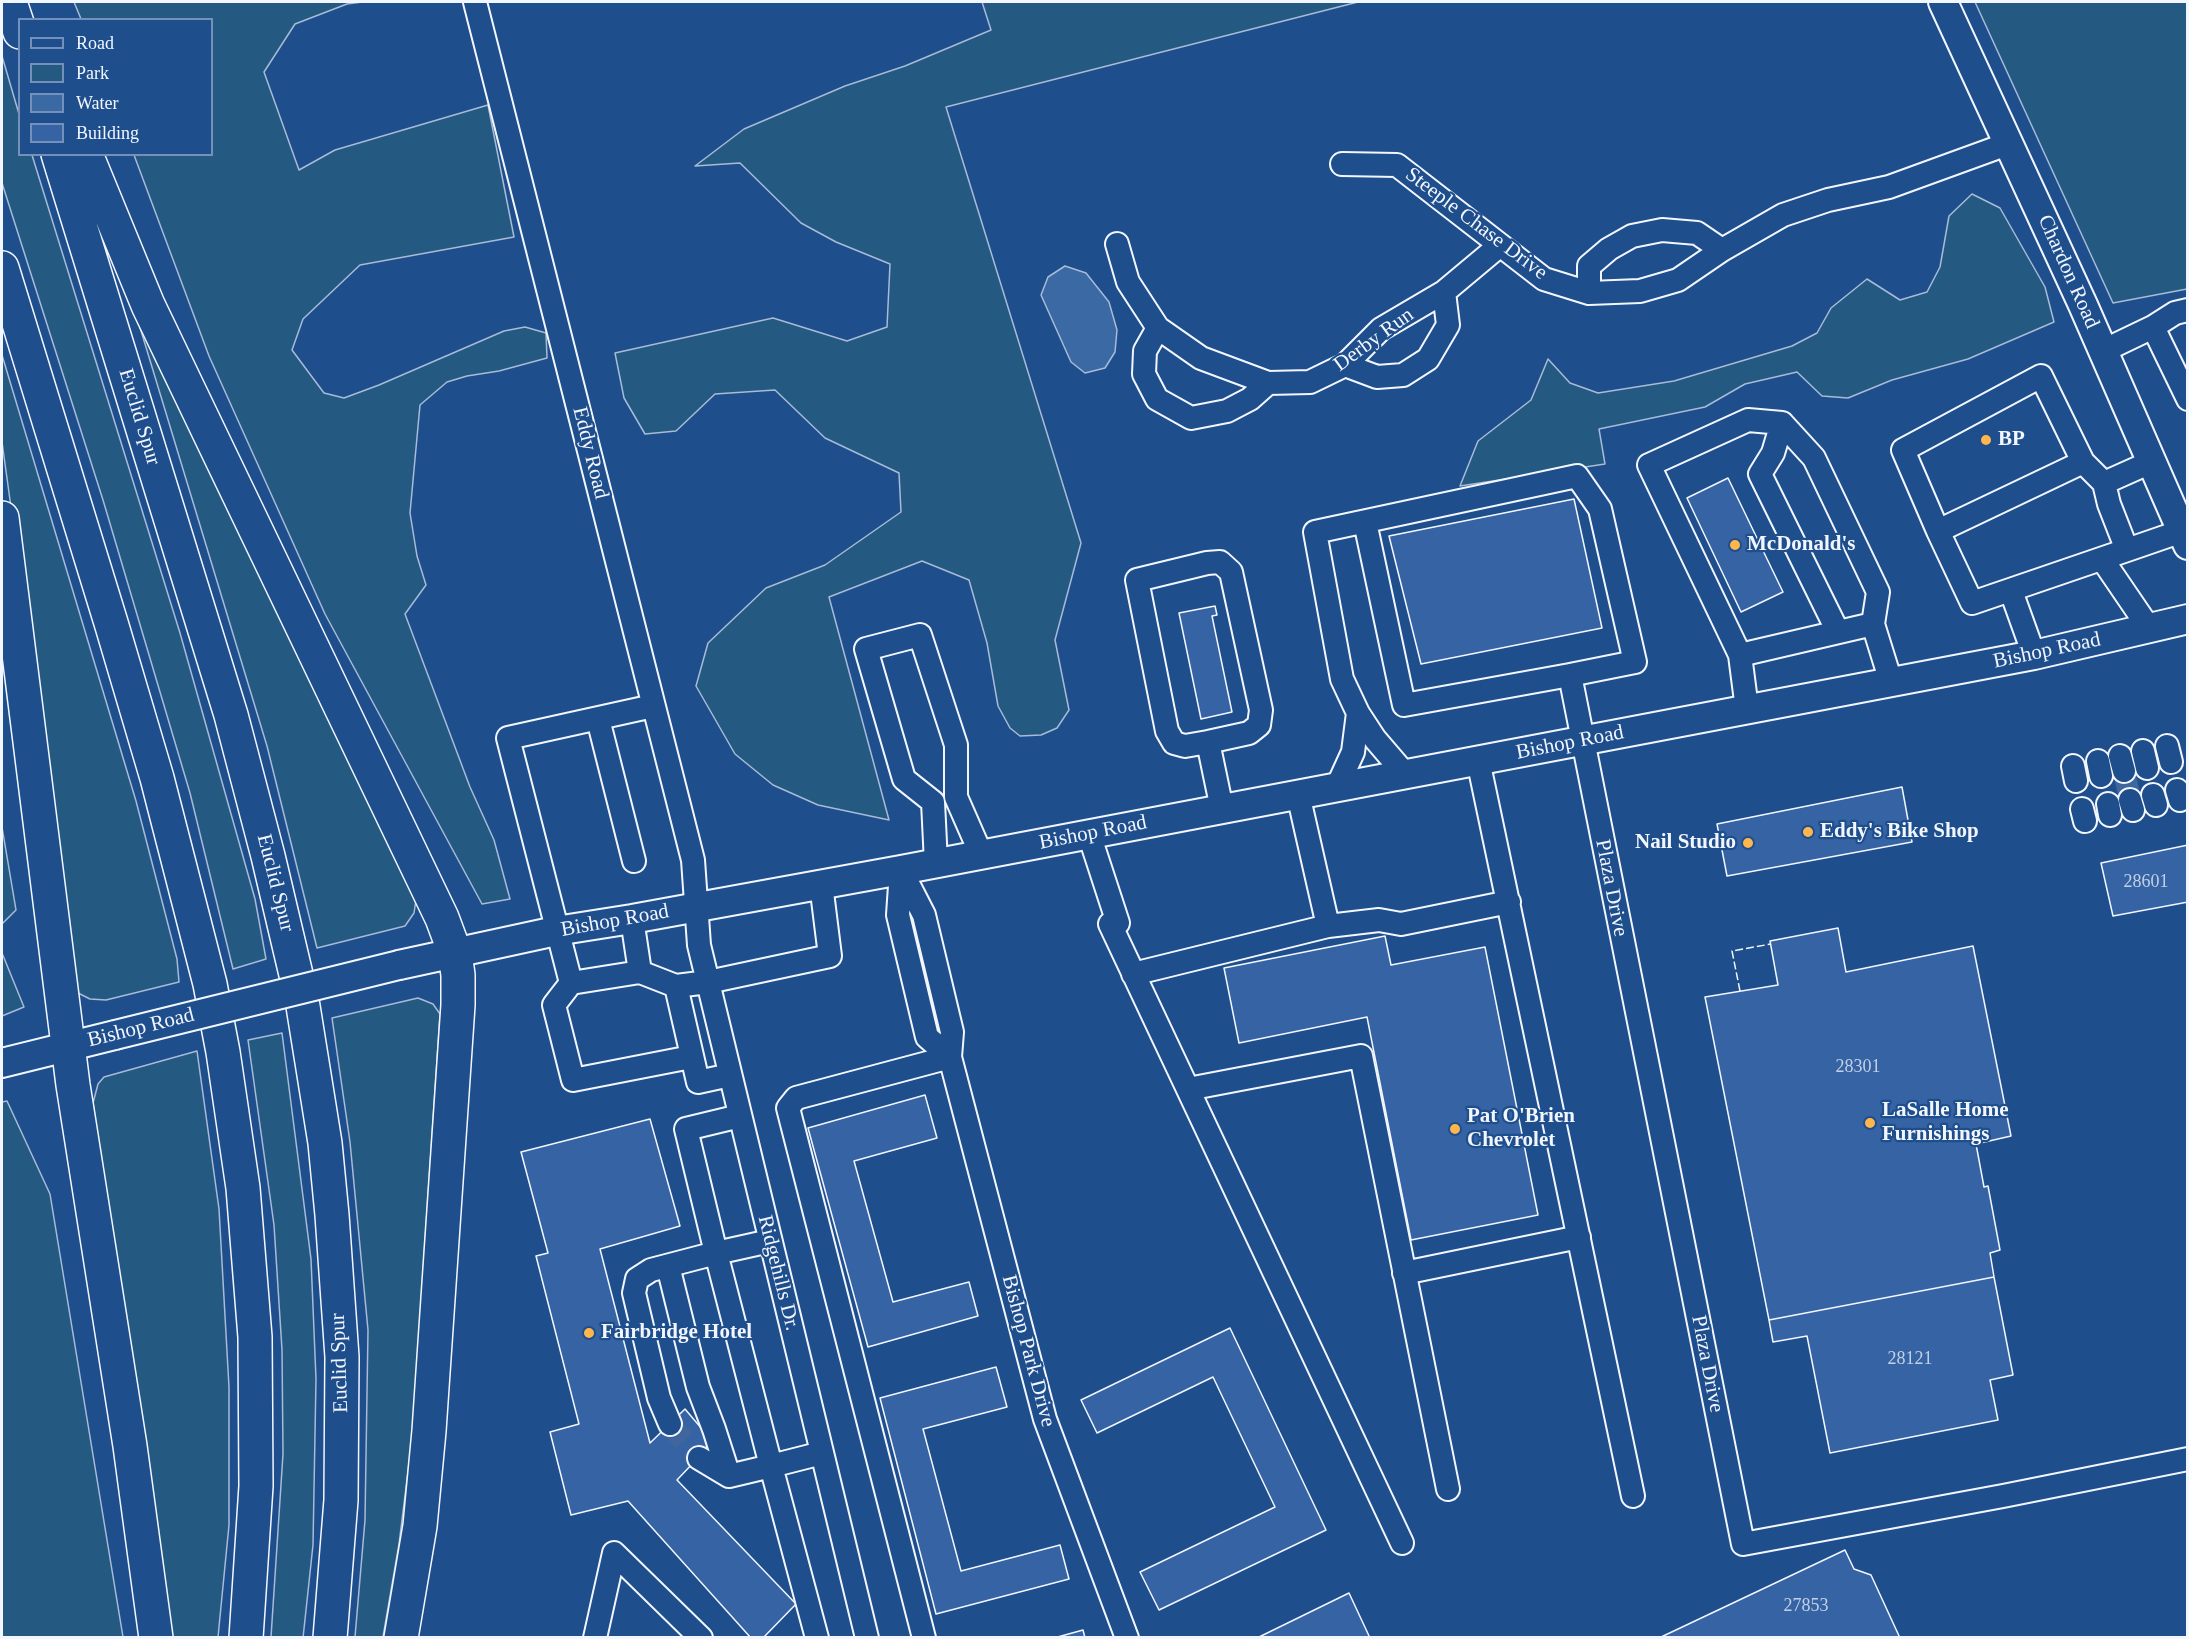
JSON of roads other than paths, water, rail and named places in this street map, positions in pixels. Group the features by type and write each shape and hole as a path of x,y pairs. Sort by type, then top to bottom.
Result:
{"highway":[{"path":"10,2 18,26"},
{"path":"33,2 37,18"},
{"name":"Euclid Spur","path":"59,156 231,715 268,856 302,1000 325,1143 336,1257 342,1357 341,1500 330,1638"},
{"path":"87,156 148,305 442,918 455,953 458,1005 429,1431 420,1526 401,1638"},
{"path":"2,268 160,789 210,984 223,1052 243,1188 255,1337 256,1486 246,1638"},
{"path":"2,519 67,1046 130,1446 156,1638"}],"main road":[{"name":"Chardon Road","path":"1943,2 2010,143 2185,538"},
{"name":"Bishop Road","path":"2,1063 399,965 556,931 901,870 2034,655 2187,619"}],"street":[{"name":"Eddy Road","path":"475,2 693,860 694,907"},
{"name":"Steeple Chase Drive","path":"1342,164 1397,165 1544,279 1588,292 1640,291 1678,280 1722,250 1783,215 1828,200 1888,187 2010,143"},
{"path":"1588,292 1589,266 1609,249 1632,236 1662,230 1697,233 1722,250"},
{"name":"Derby Run","path":"1117,244 1128,282 1158,328 1201,358 1268,383 1310,382 1345,364 1381,329 1444,292 1499,246"},
{"path":"1345,364 1377,377 1403,375 1428,358 1448,325 1444,292"},
{"path":"2103,351 2153,327 2175,313 2187,310"},
{"path":"2153,327 2187,399"},
{"path":"1158,328 1145,351 1144,374 1157,399 1191,418 1227,411 1250,399 1268,383"},
{"path":"2127,550 2109,504 2104,483 2083,462 2041,376 1903,450 1972,603 2127,550 2185,538"},
{"path":"1747,709 1740,655 1648,465 1748,420 1782,423 1814,458 1878,592 1873,624 1891,682"},
{"path":"1782,423 1773,453 1760,474 1838,632"},
{"path":"1938,531 2083,462"},
{"path":"2104,483 2151,462"},
{"path":"1365,522 1404,705 1635,662 1600,509 1577,476 1316,532 1342,679 1358,713 1375,739 1405,774"},
{"path":"2102,559 2150,628"},
{"path":"1220,562 1232,572 1261,710 1259,725 1249,733 1208,742 1185,746 1174,743 1167,731 1137,580 1220,562"},
{"path":"2011,591 2034,655"},
{"path":"1740,655 1873,624"},
{"path":"936,863 933,802 904,779 866,649 920,635 956,745 956,797 981,854"},
{"path":"1570,675 1582,741"},
{"path":"571,983 508,738 654,706"},
{"path":"1337,788 1353,752 1358,713"},
{"path":"598,719 634,861"},
{"name":"Plaza Drive","path":"1582,741 1743,1544 2187,1459"},
{"path":"1208,742 1222,809"},
{"path":"1478,760 1633,1496"},
{"path":"1298,794 1328,926"},
{"path":"933,802 956,797"},
{"path":"1089,834 1114,924 1133,974 1402,1543"},
{"path":"901,870 898,915 927,1037 950,1057"},
{"path":"691,1057 573,1080 554,1005 571,983 640,972 676,986 708,982 830,956 821,884"},
{"path":"1133,974 1328,926 1379,920 1401,924 1509,902"},
{"name":"Ridgehills Dr.","path":"694,907 699,945 867,1638"},
{"path":"632,919 640,972"},
{"path":"676,986 698,1082 730,1075"},
{"path":"1188,1089 1361,1056 1448,1489"},
{"path":"924,1638 788,1107 796,1098 950,1057"},
{"name":"Bishop Park Drive","path":"950,1057 1045,1419 1127,1638"},
{"path":"740,1116 686,1128 716,1253 817,1638"},
{"path":"1404,1273 1579,1237"},
{"path":"670,1424 659,1398 634,1293 637,1280 651,1270 770,1241"},
{"path":"668,1266 698,1387 729,1476"},
{"path":"699,1458 729,1476 822,1453"},
{"path":"595,1638 614,1553 701,1638"}],"water":[{"path":"1065,266 1086,273 1109,302 1117,330 1115,352 1105,368 1085,373 1071,362 1041,295 1048,277"}],"tunnel":[{"path":"2124,771 2130,800"},
{"path":"670,1424 699,1458"}],"place":[{"name":"BP","path":"1986,440"},
{"name":"McDonald's","path":"1735,545"},
{"name":"Eddy's Bike Shop","path":"1808,832"},
{"name":"Nail Studio","path":"1748,843"},
{"name":"LaSalle Home Furnishings","path":"1870,1123"},
{"name":"Pat O'Brien Chevrolet","path":"1455,1129"},
{"name":"Fairbridge Hotel","path":"589,1333"}]}
